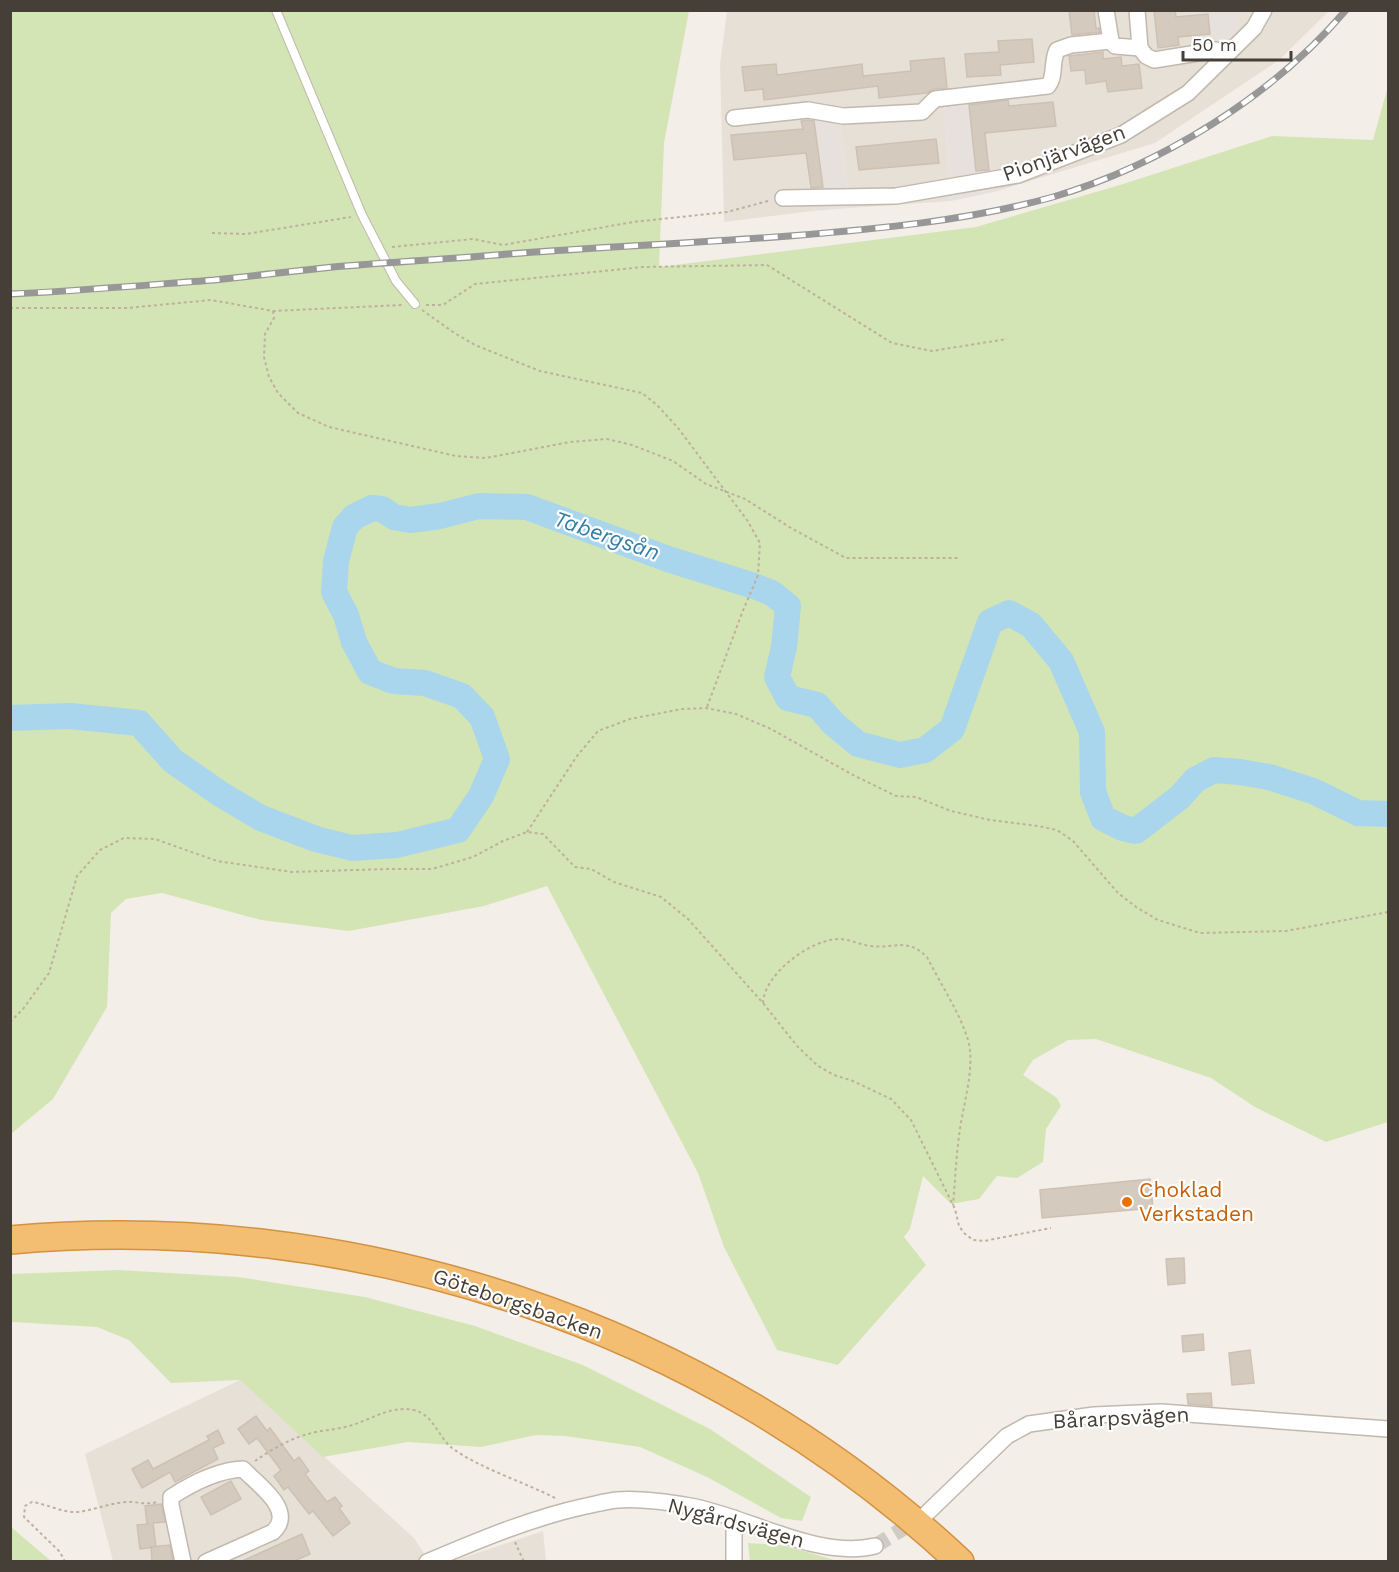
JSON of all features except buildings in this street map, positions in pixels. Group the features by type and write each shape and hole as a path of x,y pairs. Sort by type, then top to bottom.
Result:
{"highway":[{"name":"Göteborgsbacken","path":"10,1240 172,1235 240,1240 307,1248 374,1260 505,1295 556,1313 650,1353 771,1417 828,1453 883,1494 960,1562"},
{"name":"Göteborgsbacken","path":"10,1257 102,1252 232,1256 370,1276 461,1298 512,1314 641,1367 761,1431 816,1465 868,1504 936,1562"}],"street":[{"path":"1106,10 1111,41 1115,46 1140,48"},
{"path":"1137,10 1140,48 1146,56 1154,60 1216,50"},
{"name":"Pionjärvägen","path":"783,198 896,196 1009,177 1121,135 1188,93 1254,28 1264,10"},
{"path":"734,118 808,110 843,116 922,112 935,99 1040,88 1048,86 1051,81 1053,58 1057,50 1071,45 1111,41"},
{"name":"Bårarpsvägen","path":"924,1516 1007,1436 1029,1424 1094,1415 1161,1412 1389,1429"},
{"path":"183,1562 171,1497 230,1469 243,1469 279,1508 282,1518 273,1532 206,1562"},
{"name":"Nygårdsvägen","path":"427,1562 556,1513 618,1500 691,1506 813,1543 844,1550 859,1550 875,1546"},
{"path":"734,1518 734,1562"}],"lane":[{"path":"276,10 362,214 396,281 415,304"}],"path":[{"path":"379,248 473,239 502,245 633,222 727,212 783,198"},
{"path":"212,233 246,234 362,214"},
{"path":"10,308 127,308 211,300 273,311 415,304 443,305 475,284 642,267 766,265 892,343 932,351 1007,339"},
{"path":"415,304 475,345 540,371 642,393 657,405 678,428 728,493 760,543 758,575 706,708"},
{"path":"273,311 274,318 265,334 264,357 269,376 278,393 298,413 328,428 456,456 486,458 570,442 607,439 632,445 673,461 706,484 745,500 846,558 958,558"},
{"path":"527,832 577,756 598,730 640,717 682,709 706,708 736,714 771,729 853,775 896,796 916,797 951,811 980,818 1057,830 1073,841 1118,893 1136,907 1158,920 1200,933 1286,931 1389,912"},
{"path":"10,1022 23,1010 49,973 77,876 100,850 124,838 155,838 217,861 292,872 432,869 473,857 503,841 527,832 543,834 575,867 591,869 614,882 661,897 688,919 797,1046 818,1066 891,1099 912,1120 953,1206 959,1226 973,1240 984,1241 1051,1228"},
{"path":"762,1003 767,985 778,973 810,946 825,941 839,939 872,946 907,945 920,950 927,957 961,1023 970,1053 953,1206"},
{"path":"243,1469 280,1446 308,1434 349,1426 397,1409 415,1411 423,1414 449,1446 464,1456 576,1508"},
{"path":"65,1562 60,1552 24,1516 25,1506 32,1502 77,1512 128,1502 151,1504 171,1497"},
{"path":"515,1542 524,1562"}],"shaded area":[{"path":"727,11 1193,11 1198,48 1239,29 1237,11 1329,11 1279,60 1155,143 994,192 982,99 944,103 951,201 850,208 840,121 800,118 813,211 724,222 720,64"},
{"path":"1193,11 1237,11 1239,29 1213,58 1198,48"},
{"path":"982,99 994,192 951,201 944,103"},
{"path":"817,116 840,121 850,208 813,211 800,117"},
{"path":"240,1380 414,1538 429,1561 113,1561 85,1454"},
{"path":"543,1531 546,1561 453,1561"}],"green space":[{"path":"11,11 689,11 664,143 659,267 976,227 1120,185 1272,136 1373,140 1388,86 1388,1122 1326,1142 1255,1107 1211,1078 1096,1039 1068,1040 1033,1060 1023,1075 1057,1098 1061,1106 1046,1129 1043,1162 1017,1178 997,1176 979,1199 951,1204 923,1176 910,1229 904,1237 926,1265 838,1365 777,1350 724,1247 698,1173 547,886 484,906 349,931 261,920 162,893 126,899 111,913 107,1007 53,1099 11,1134"},
{"path":"119,1270 238,1277 365,1297 475,1326 583,1365 710,1429 811,1497 802,1521 781,1518 707,1477 640,1447 565,1436 536,1435 481,1447 408,1442 323,1457 240,1380 171,1383 129,1340 97,1327 11,1322 11,1274"},
{"path":"11,1527 51,1561 11,1561"},
{"path":"748,1543 782,1545 838,1561 750,1561"}],"waterway":[{"name":"Tabergsån","path":"10,718 70,716 139,723 173,761 222,795 261,818 316,839 352,848 397,845 458,830 481,796 497,759 482,717 462,696 425,683 394,681 370,672 354,642 346,615 334,592 336,561 345,527 354,517 372,508 382,509 394,517 410,520 440,516 479,506 527,507 668,559 772,593 788,606 784,647 777,677 788,698 817,705 834,724 858,744 900,755 925,750 952,729 990,622 1009,613 1031,625 1061,661 1092,732 1093,792 1103,818 1123,828 1136,831 1180,797 1195,780 1214,770 1269,777 1313,791 1358,813 1388,814"}],"tunnel":[{"path":"875,1546 919,1519"}],"railway":[{"path":"10,294 214,280 333,267 822,233 922,223 1021,205 1094,183 1134,166 1213,124 1250,99 1285,71 1346,10"}],"place":[{"name":"Choklad Verkstaden","path":"1127,1202"}]}
